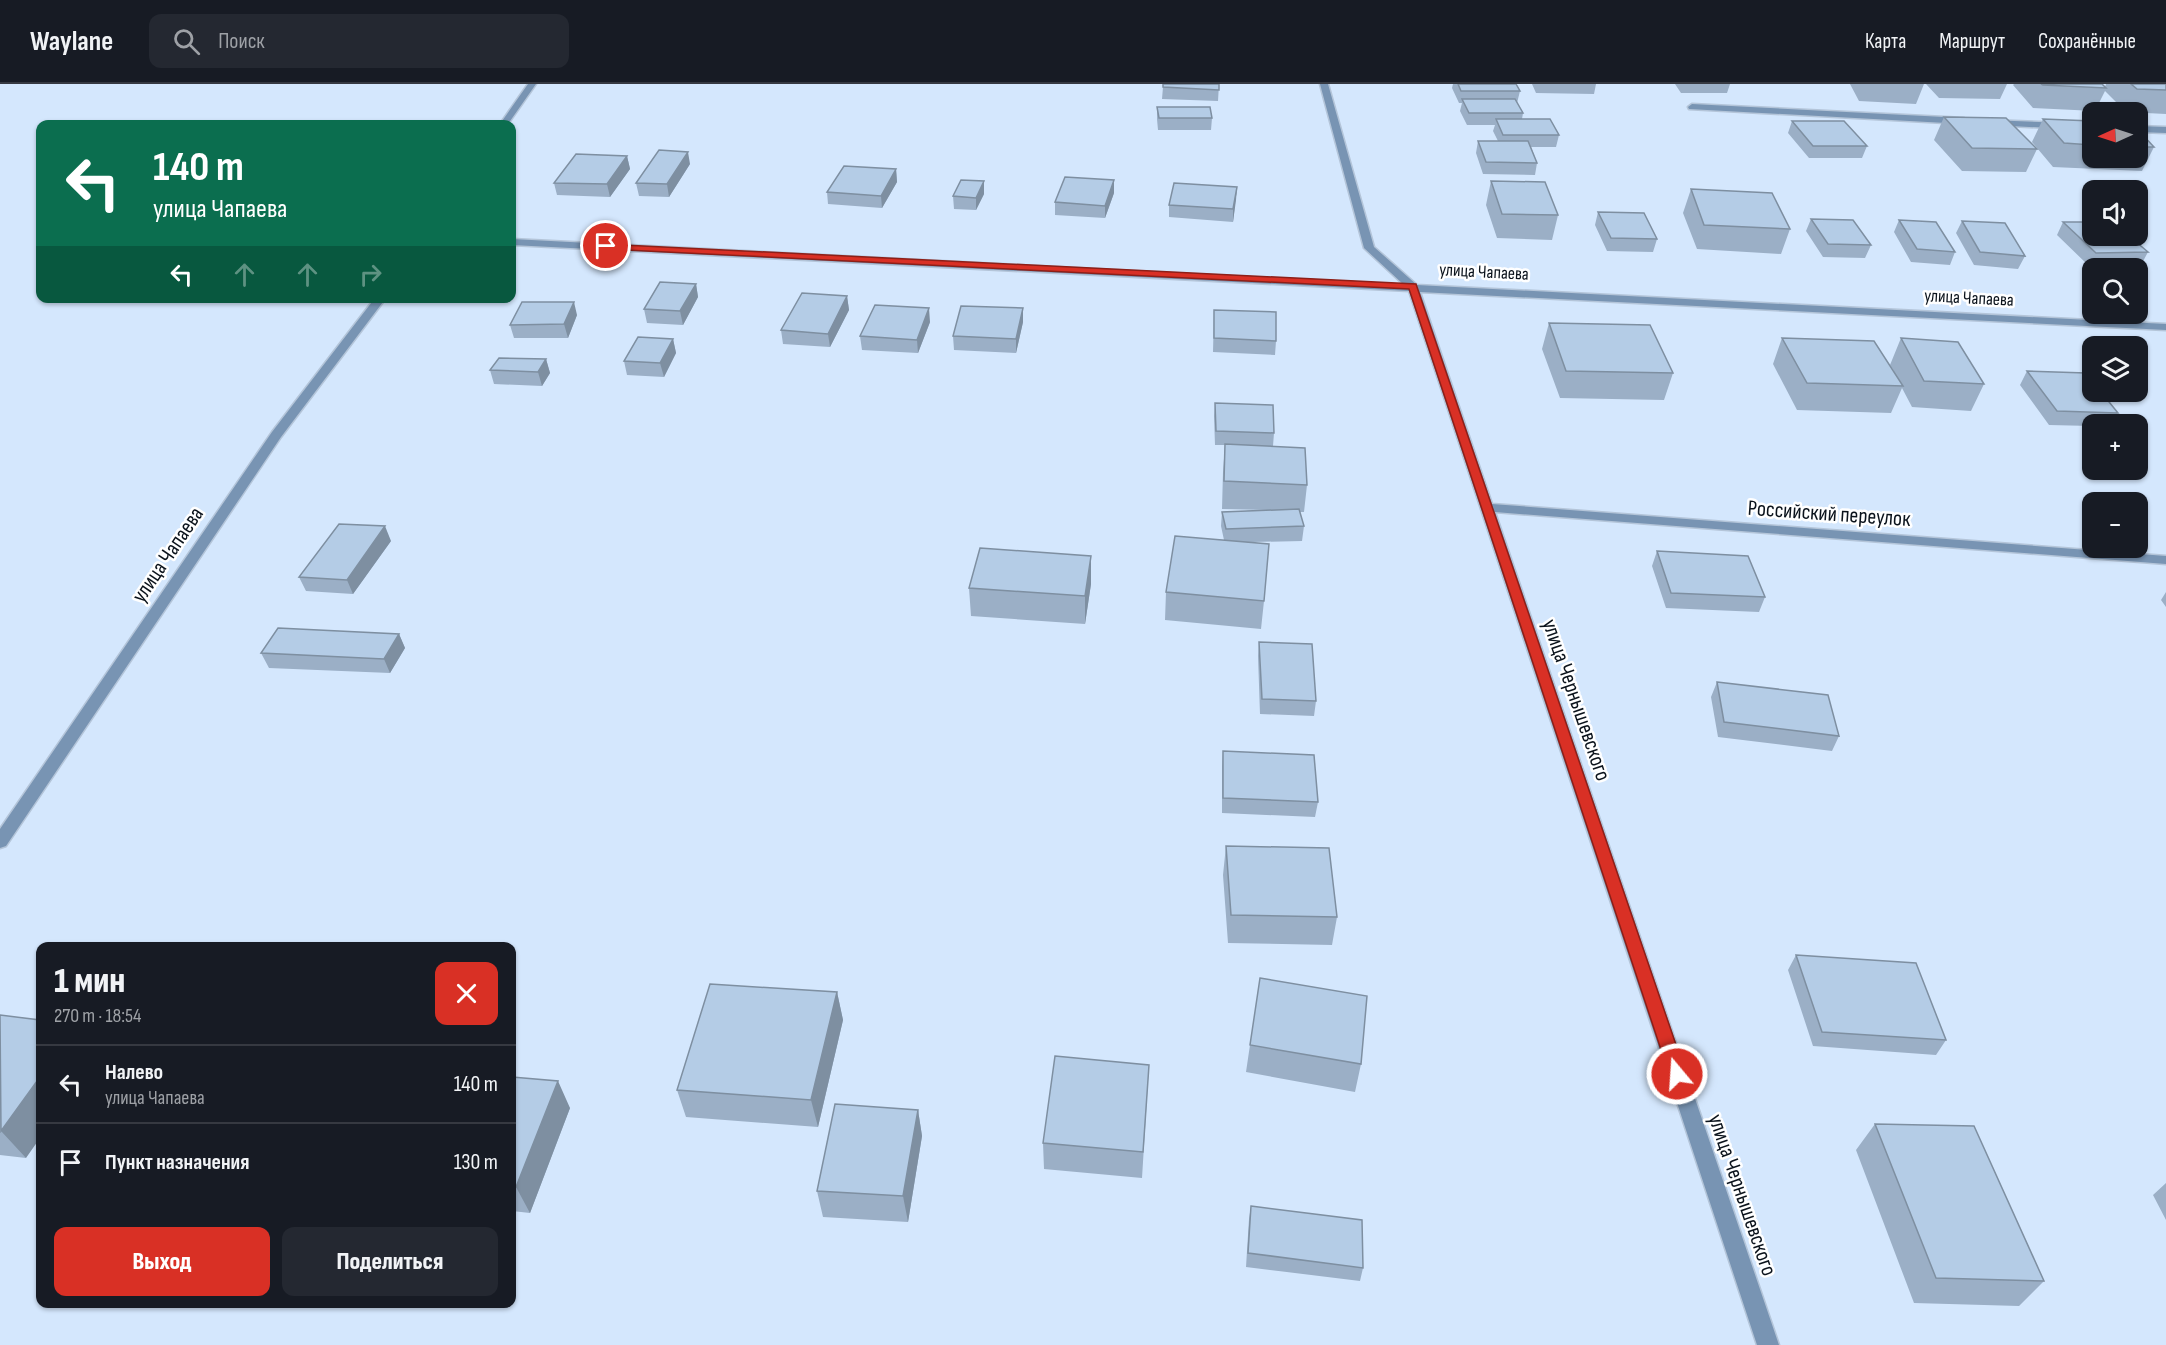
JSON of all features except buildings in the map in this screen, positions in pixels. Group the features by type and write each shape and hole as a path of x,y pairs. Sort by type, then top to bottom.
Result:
{"street":[{"path":"507,120 532,84"},
{"path":"1324,84 1369,248 1413,286"},
{"path":"1692,108 2082,127"},
{"path":"2148,129 2166,130"},
{"name":"улица Чапаева","path":"516,242 1413,286 2166,327"},
{"name":"улица Чернышевского","path":"1413,286 1768,1345"},
{"name":"улица Чапаева","path":"0,842 276,435 377,303"},
{"name":"Российский переулок","path":"1488,508 2166,561"}],"route":[{"path":"606,246 1413,286 1677,1074"}]}
